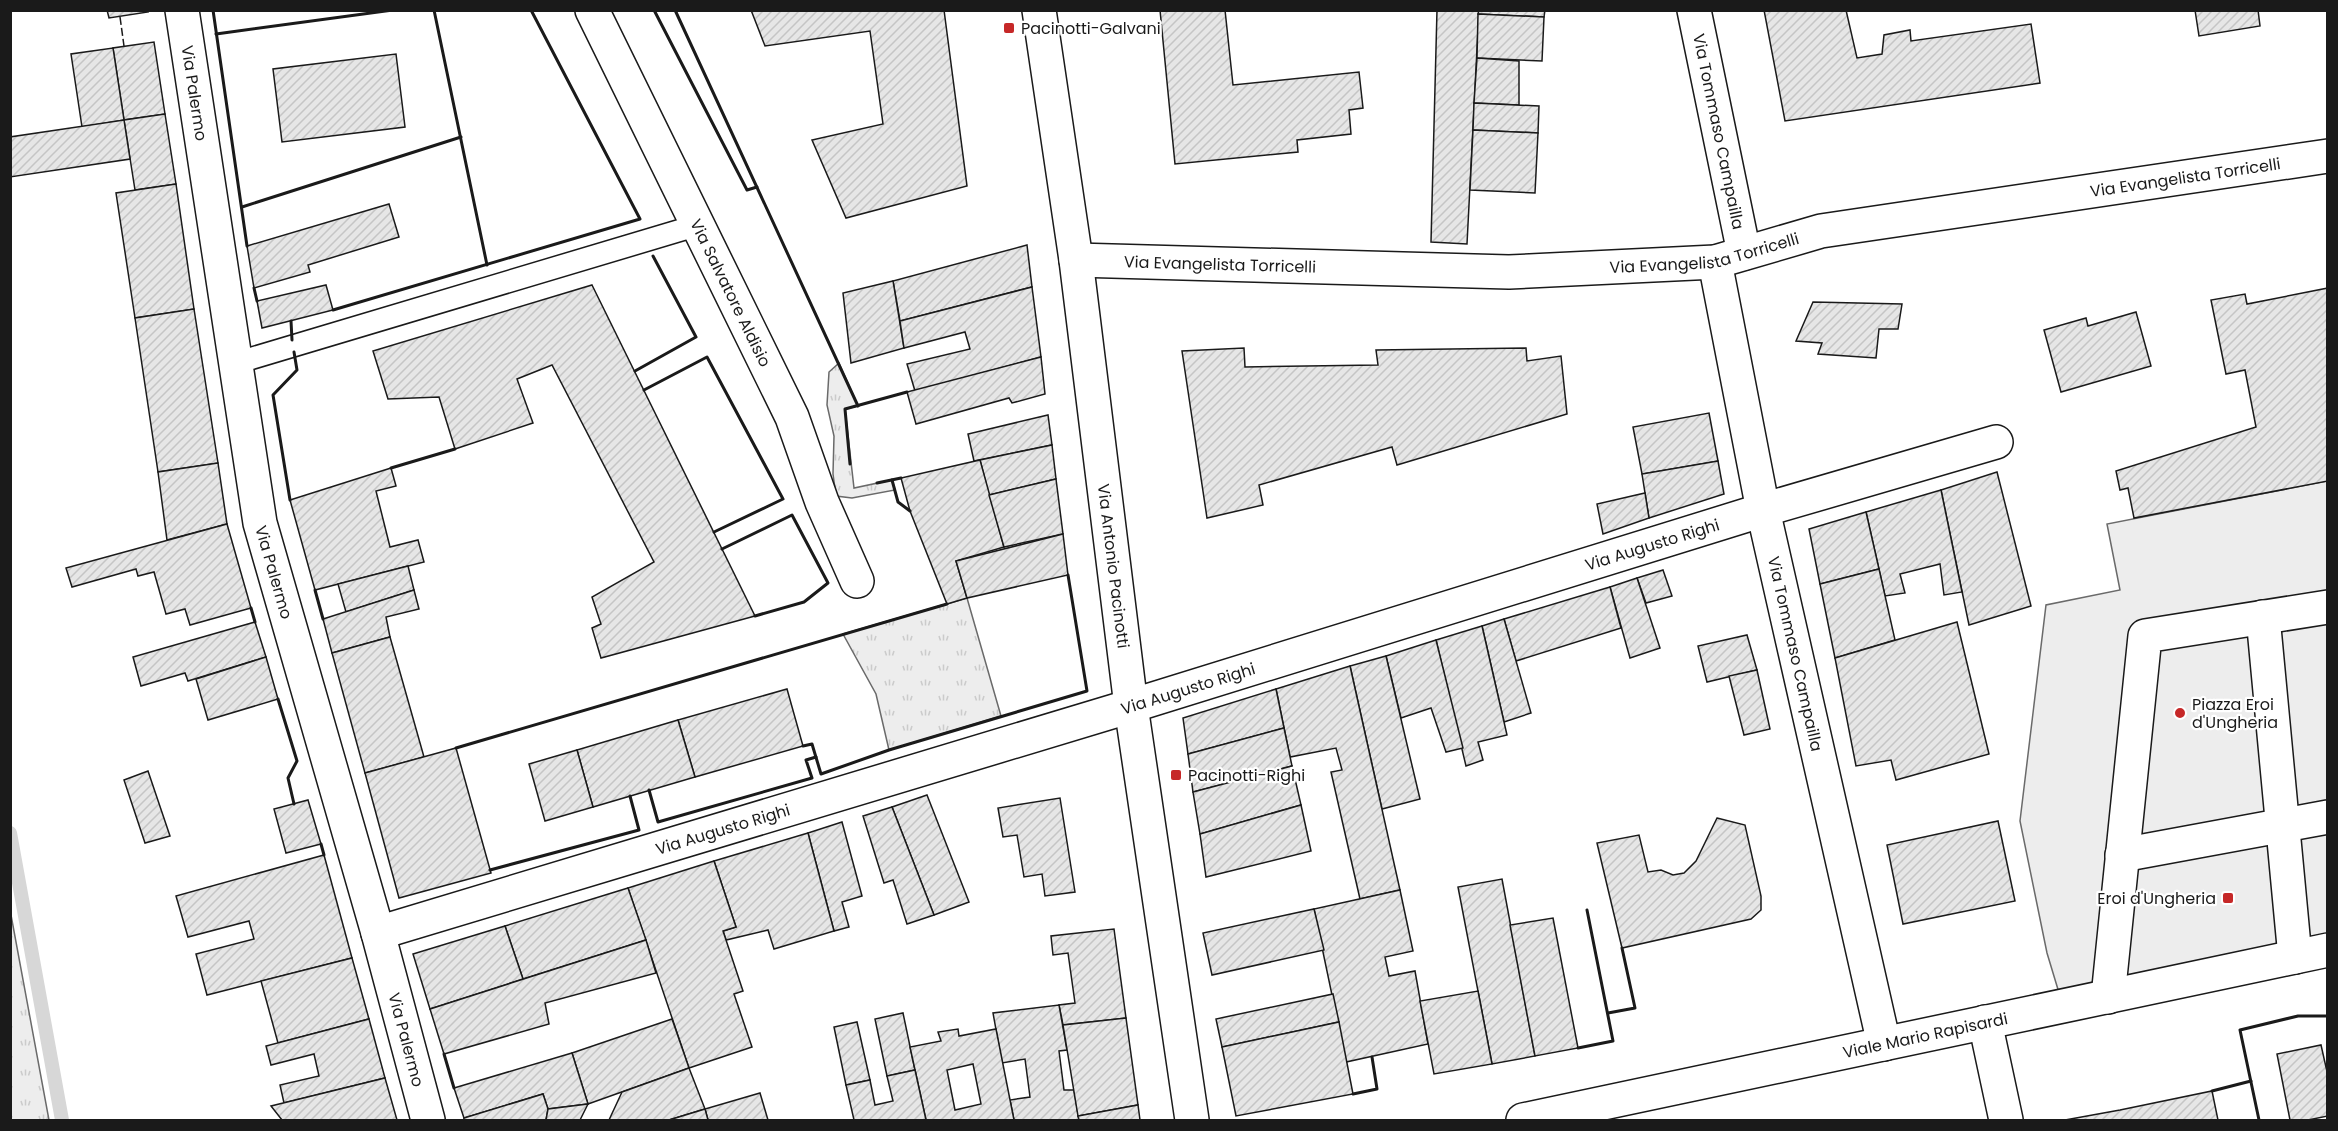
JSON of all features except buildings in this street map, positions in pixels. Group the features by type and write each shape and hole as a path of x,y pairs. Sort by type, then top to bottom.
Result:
{"street":[{"name":"Via Palermo","path":"182,10 260,523 378,933 428,1120"},
{"name":"Via Salvatore Aldisio","path":"592,10 792,417 822,502 857,581"},
{"name":"Via Antonio Pacinotti","path":"1039,10 1076,260 1131,706 1192,1120"},
{"name":"Via Tommaso Campailla","path":"1694,10 1762,510 1884,1044"},
{"name":"Via Evangelista Torricelli","path":"1076,260 1509,272 1729,257 1821,231 2328,156"},
{"name":"Via Augusto Righi","path":"378,933 1131,706 1762,510 1996,442"},
{"path":"2109,997 2145,636 2328,607"},
{"path":"2263,617 2295,957"},
{"path":"2122,855 2328,818"},
{"name":"Viale Mario Rapisardi","path":"1523,1120 2328,950"},
{"path":"1985,1022 2006,1120"}],"lane":[{"path":"236,363 698,225"}],"green space":[{"path":"839,363 858,406 845,409 854,488 892,480 895,490 852,498 836,496 833,474 834,436 827,405 829,372"},
{"path":"967,598 1001,716 889,750 876,694 843,634"},
{"path":"11,915 49,1120 11,1120"}],"shaded area":[{"name":"Piazza Eroi d'Ungheria","path":"2327,481 2327,950 2063,1006 2047,953 2020,821 2046,605 2120,590 2107,524"}],"waterway":[{"path":"10,833 62,1120"}],"fence":[{"path":"120,17 124,46"}],"wall":[{"path":"213,10 247,246"},
{"path":"216,34 393,10"},
{"path":"434,10 487,265"},
{"path":"333,310 640,219 531,10"},
{"path":"654,10 747,190 757,187"},
{"path":"675,10 858,406"},
{"path":"242,207 461,137"},
{"path":"635,371 696,337 653,256"},
{"path":"254,288 257,301"},
{"path":"291,321 292,340"},
{"path":"290,500 273,395 297,370 294,352"},
{"path":"644,390 707,357 783,499 714,532"},
{"path":"850,464 845,409 907,392"},
{"path":"391,468 455,449"},
{"path":"877,483 901,478"},
{"path":"892,480 898,502 910,511"},
{"path":"722,549 792,515 828,583 804,602 755,616"},
{"path":"803,746 812,744 821,774 889,750 1087,691 1068,575"},
{"path":"315,590 323,619"},
{"path":"456,748 947,604"},
{"path":"251,608 255,622"},
{"path":"278,699 297,761 288,778 294,804"},
{"path":"649,790 658,822 812,778 806,760 816,757"},
{"path":"490,870 639,830 630,796"},
{"path":"321,844 324,855"},
{"path":"1578,1048 1613,1041 1587,910"},
{"path":"1608,1013 1635,1008 1622,948"},
{"path":"2259,1120 2240,1030 2298,1016 2328,1016"},
{"path":"444,1054 454,1088"},
{"path":"1353,1094 1377,1089 1372,1057"},
{"path":"2212,1091 2251,1081"}],"place":[{"name":"Pacinotti-Galvani","path":"1009,28"},
{"name":"Piazza Eroi d'Ungheria","path":"2180,713"},
{"name":"Pacinotti-Righi","path":"1176,775"},
{"name":"Eroi d'Ungheria","path":"2228,898"}]}
